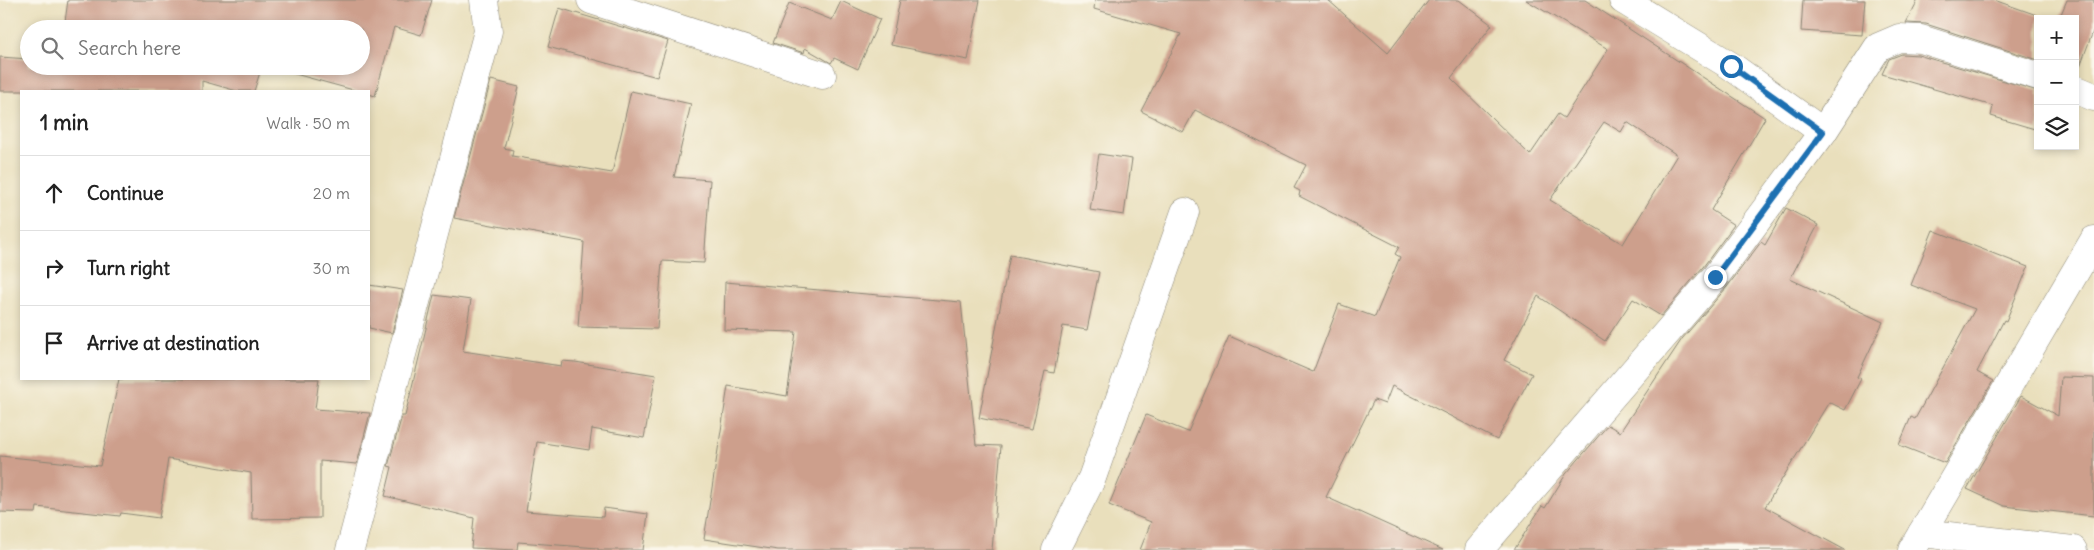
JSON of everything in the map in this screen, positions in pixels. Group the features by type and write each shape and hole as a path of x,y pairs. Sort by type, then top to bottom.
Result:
{"street":[{"path":"350,550 488,31 484,0"},
{"path":"591,0 822,75"},
{"path":"1623,0 1731,66 1823,132"},
{"path":"1478,550 1715,277 1823,132 1878,47 1898,38 1921,39 2034,75"},
{"path":"2079,90 2094,97"},
{"path":"1056,550 1092,478 1185,212"},
{"path":"2073,550 1917,541 2094,240"}],"building":[{"path":"68,0 432,0 421,35 394,27 375,96 370,94 370,90 353,90 299,75 370,75 370,20 65,20"},
{"path":"900,0 980,0 968,60 891,45"},
{"path":"1095,0 1328,0 1388,53 1429,0 1459,0 1492,25 1451,78 1530,155 1558,114 1564,118 1608,49 1526,0 1585,0 1765,118 1711,210 1734,225 1703,267 1661,316 1633,299 1605,341 1538,296 1504,360 1532,374 1497,440 1392,386 1385,404 1374,400 1326,497 1443,550 1140,550 1151,522 1109,505 1146,415 1188,432 1229,336 1313,372 1339,304 1375,317 1400,257 1395,254 1399,247 1299,196 1300,191 1294,188 1306,165 1195,110 1183,132 1141,111 1181,34 1094,9","holes":["1604,122 1621,132 1627,122 1677,155 1623,244 1550,200"]},
{"path":"1803,0 1865,0 1862,35 1801,31"},
{"path":"1918,0 1994,0 2037,15 2034,15 2034,59 1926,24 1906,23"},
{"path":"2067,0 2094,0 2094,29 2079,69 2079,15 2061,15"},
{"path":"841,1 880,19 858,69 834,58 831,63 805,48 804,53 773,43 789,3 832,20"},
{"path":"559,8 668,41 657,77 548,47"},
{"path":"1902,54 1918,55 2034,90 2034,129 1991,116 1993,106 1882,74 1889,59"},
{"path":"0,57 20,58 20,75 259,75 254,90 234,90 202,81 202,90 0,91"},
{"path":"491,80 519,87 504,148 513,150 512,156 612,173 631,91 691,104 674,177 710,180 704,263 662,261 657,329 578,327 584,242 454,218"},
{"path":"1099,154 1132,159 1124,215 1090,210"},
{"path":"1786,208 1818,225 1790,279 1883,322 1857,377 1861,379 1845,410 1829,402 1765,507 1845,550 1514,550 1542,506 1545,508 1566,474 1608,425 1620,432 1682,339 1727,287 1761,242 1765,245"},
{"path":"1933,230 2028,267 2006,321 2004,320 1977,372 1993,381 1945,463 1899,445 1911,417 1915,419 1975,309 1911,285"},
{"path":"1010,255 1099,272 1087,330 1063,326 1054,373 1045,371 1032,429 979,418"},
{"path":"725,282 961,302 976,445 1001,446 992,550 778,550 704,539 728,386 787,396 796,332 724,330"},
{"path":"370,285 403,290 392,333 370,328"},
{"path":"434,295 471,300 463,351 561,366 562,361 575,362 656,375 644,438 592,429 589,450 537,442 526,511 603,517 604,508 648,514 643,550 598,550 598,548 518,542 517,550 471,548 474,518 385,496 392,467 388,466 402,416 405,416"},
{"path":"2061,377 2094,378 2094,516 2004,506 1967,489 2021,396 2058,416"},
{"path":"119,380 319,380 315,409 370,413 357,464 320,461 320,518 252,519 251,473 168,459 159,518 121,513 120,516 37,507 36,513 0,512 0,456 100,466"}],"route":[{"path":"1715,277 1823,132 1731,66"}]}
